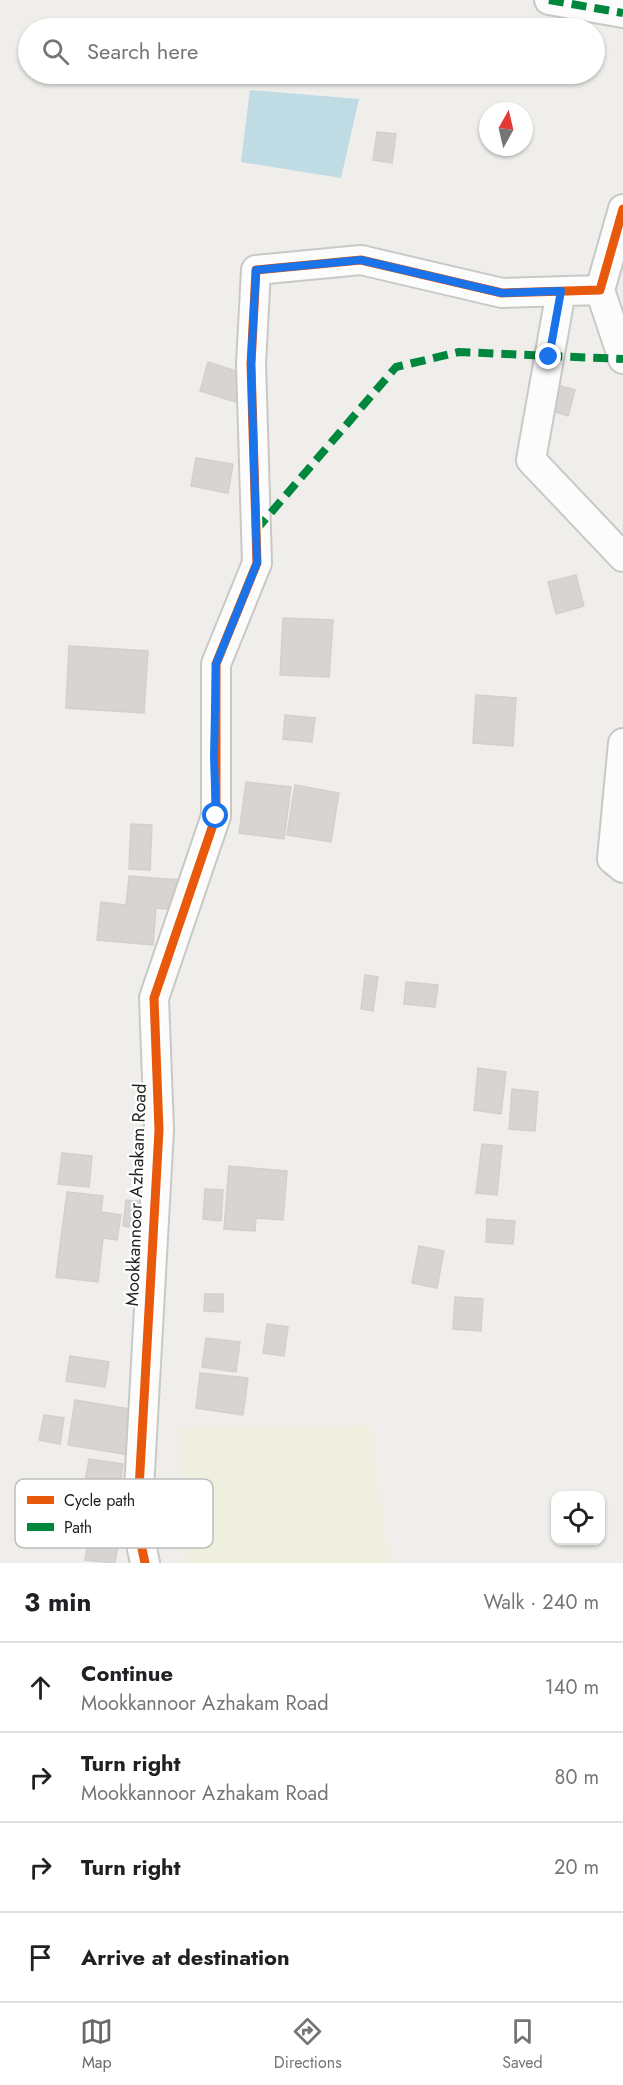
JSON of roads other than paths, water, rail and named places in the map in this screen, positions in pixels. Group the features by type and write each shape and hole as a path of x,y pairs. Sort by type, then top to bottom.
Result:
{"street":[{"path":"549,0 623,13"},
{"path":"623,209 600,290 623,359"},
{"name":"Mookkannoor Azhakam Road","path":"140,1479 159,1130 154,998 216,816 214,757 216,664 257,563 251,364 256,270 361,260 502,293 600,290"},
{"path":"561,291 531,460 623,558"},
{"path":"623,743 612,859 623,868"},
{"name":"Mookkannoor Azhakam Road","path":"142,1548 145,1563"}],"water":[{"path":"250,90 359,99 341,178 241,162"}]}
